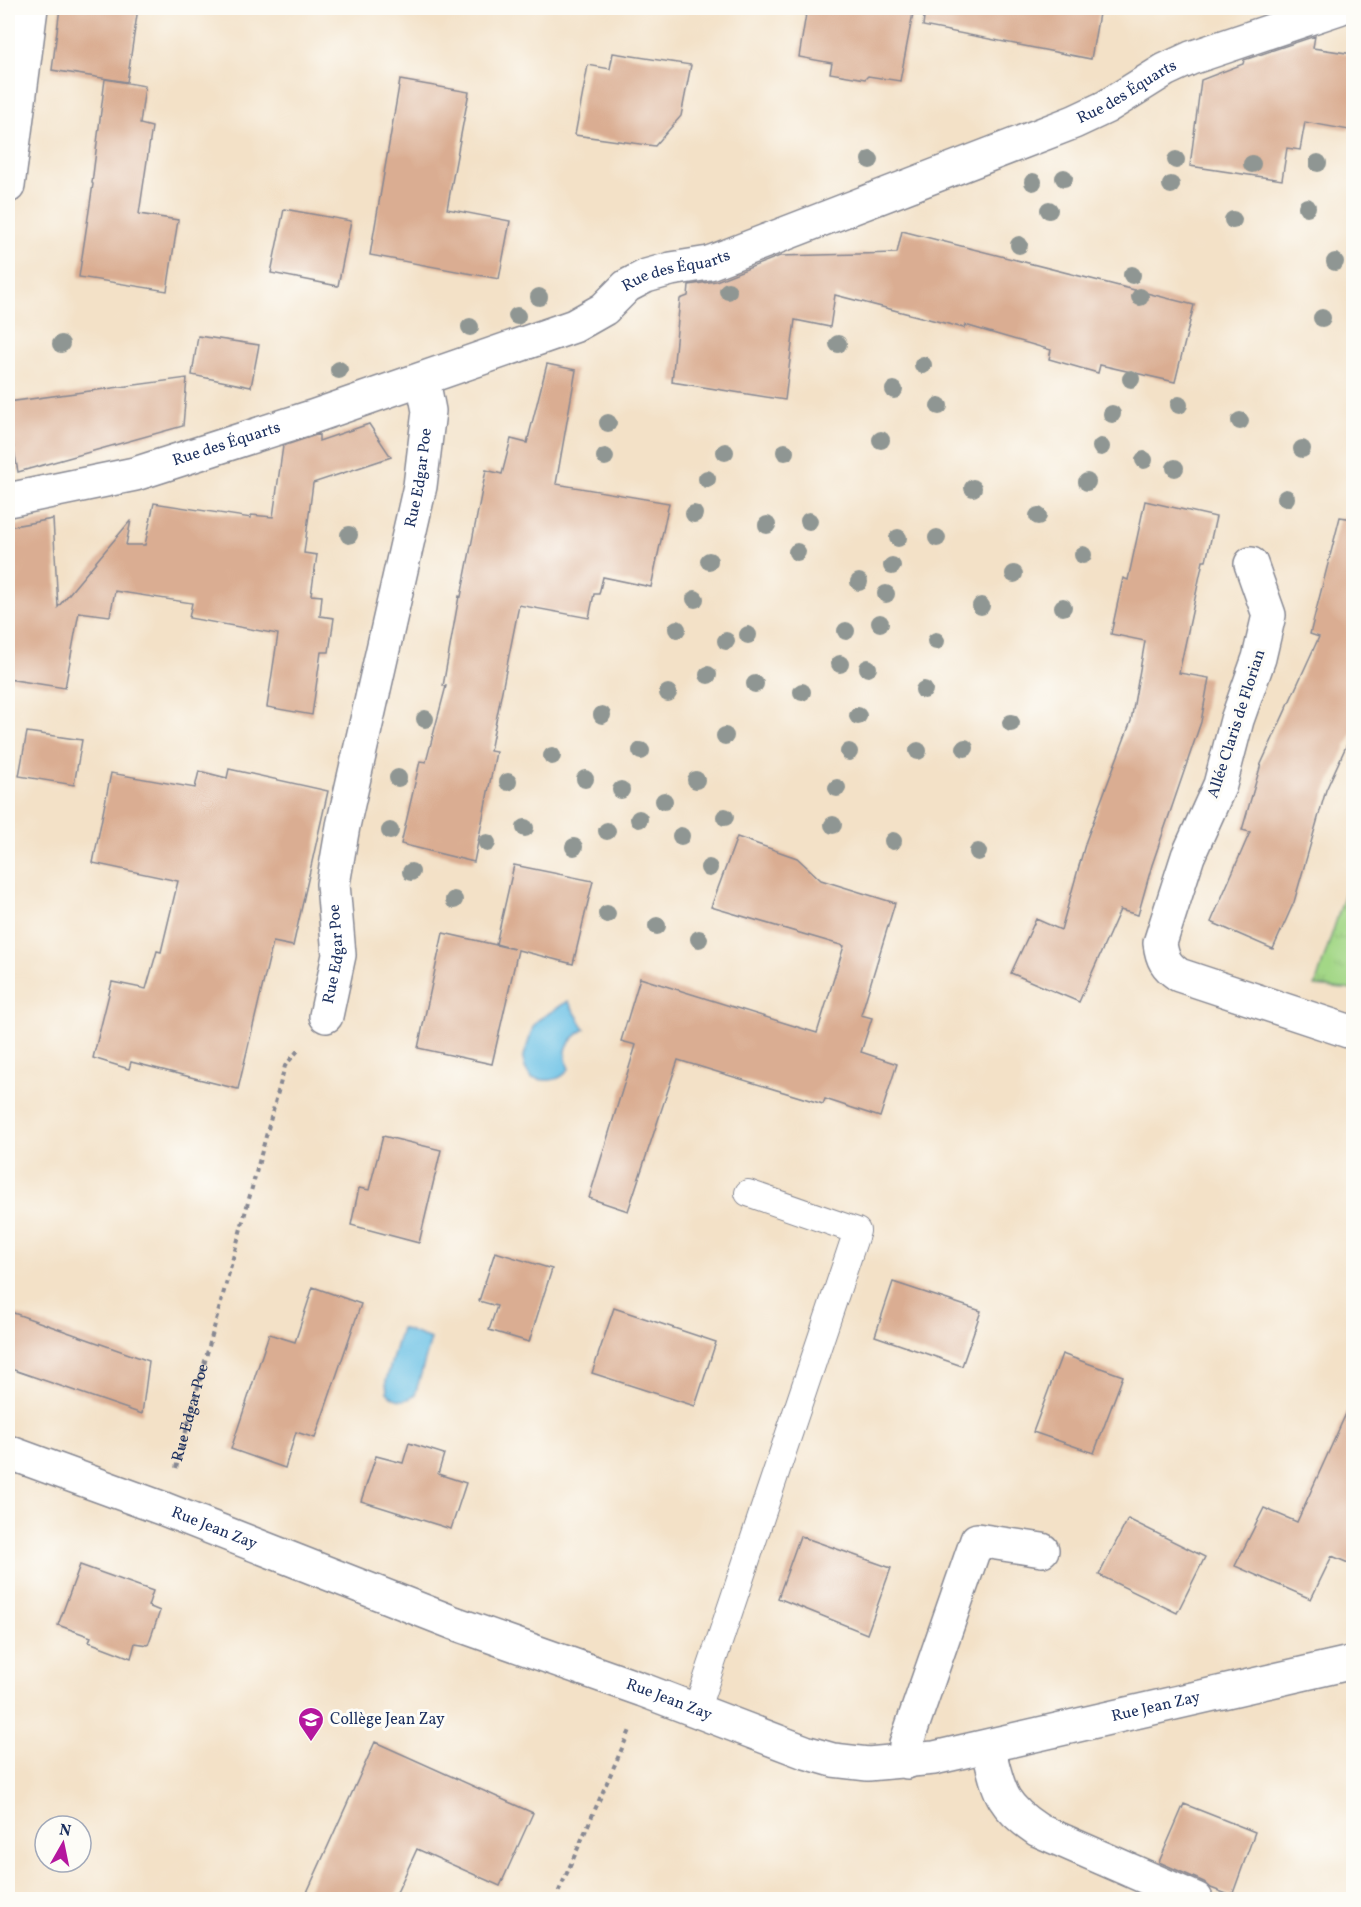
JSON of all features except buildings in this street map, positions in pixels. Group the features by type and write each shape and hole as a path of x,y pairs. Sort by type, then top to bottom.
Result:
{"street":[{"path":"8,186 31,8"},
{"name":"Rue des Équarts","path":"8,500 135,474 423,380 574,326 604,309 627,286 646,276 671,269 709,263 1062,126 1106,107 1165,70 1191,58 1338,8"},
{"name":"Rue Edgar Poe","path":"326,1016 339,955 333,884 343,826 420,486 429,411 423,380"},
{"name":"Allée Claris de Florian","path":"1251,564 1269,615 1259,657 1237,720 1220,785 1188,856 1160,943 1162,955 1167,966 1179,975 1353,1033"},
{"name":"Rue Jean Zay","path":"8,1452 164,1509 454,1623 643,1690 805,1752 833,1760 868,1764 907,1762 988,1747 1353,1662"},
{"path":"907,1762 906,1744 977,1540 1042,1550"},
{"path":"988,1747 1004,1800 1017,1816 1038,1830 1196,1899"}],"lane":[{"path":"696,1711 857,1232 748,1193"}],"path":[{"name":"Rue Edgar Poe","path":"164,1509 285,1066 326,1016"},
{"path":"555,1899 627,1741 643,1690"}],"green space":[{"path":"1353,869 1353,990 1315,986"}],"water":[{"path":"568,1001 585,1029 570,1041 566,1050 569,1069 557,1079 531,1078 523,1059 533,1027 538,1020"},
{"path":"401,1328 431,1339 415,1395 404,1400 397,1399 387,1392 386,1381"}],"place":[{"name":"Collège Jean Zay","path":"311,1743"}]}
